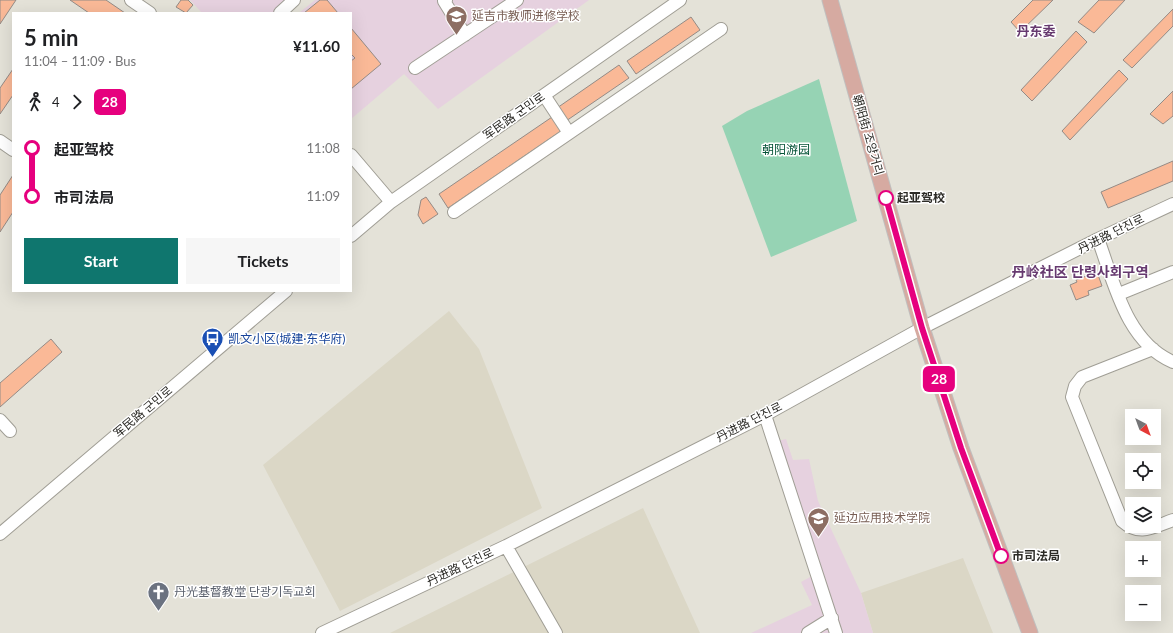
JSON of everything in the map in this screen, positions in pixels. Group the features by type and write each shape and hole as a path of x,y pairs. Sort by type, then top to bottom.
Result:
{"main road":[{"name":"朝阳街 조양거리","path":"830,0 922,328 961,448 1030,633"}],"street":[{"path":"131,0 149,12"},
{"path":"281,12 294,0"},
{"path":"446,0 444,1 465,35"},
{"path":"415,68 517,0"},
{"name":"军民路 군민로","path":"352,235 390,202 680,0"},
{"path":"454,212 721,29"},
{"path":"544,95 569,133"},
{"path":"0,141 12,149"},
{"path":"352,156 390,202"},
{"name":"丹进路 단진로","path":"322,633 506,546 765,415 922,328 1098,239 1173,204"},
{"path":"1098,239 1119,294 1136,331 1153,349 1173,362"},
{"path":"1119,294 1173,272"},
{"name":"军民路 군민로","path":"0,534 285,292"},
{"path":"1153,349 1082,377 1075,386 1072,397 1122,521 1131,529 1143,530 1173,520"},
{"path":"765,415 836,633"},
{"path":"0,420 10,431"},
{"path":"506,546 556,633"},
{"path":"808,633 832,618"}],"shaded area":[{"path":"190,0 288,0 274,12 201,12"},
{"name":"延吉市教师进修学校","path":"315,0 589,0 438,109 404,74 352,118 352,12 300,12"},
{"path":"449,311 479,349 542,508 340,611 263,465"},
{"name":"延边应用技术学院","path":"786,439 793,460 809,459 818,501 861,593 873,633 751,633 812,605 801,582 812,576 769,443"},
{"path":"643,508 700,633 390,633"},
{"path":"963,558 993,633 873,633 861,593"}],"green space":[{"name":"朝阳游园","path":"819,79 857,221 771,257 722,126 747,111"}],"building":[{"path":"0,0 16,0 0,24"},
{"path":"70,0 106,0 124,12 88,12"},
{"path":"181,0 188,0 193,5 187,12 176,7"},
{"path":"320,0 327,0 337,12 305,12"},
{"path":"1033,0 1053,0 1020,32 1011,22"},
{"path":"1099,0 1125,0 1094,33 1078,22"},
{"path":"1173,9 1173,26 1132,68 1123,60"},
{"path":"691,17 700,30 636,74 627,61"},
{"path":"352,29 381,64 352,88 352,60 355,58 352,55"},
{"path":"1076,31 1087,42 1032,101 1021,90"},
{"path":"619,65 629,78 566,121 557,108"},
{"path":"12,70 12,96 0,114 0,88"},
{"path":"1119,70 1128,79 1070,140 1062,131"},
{"path":"1173,91 1173,116 1163,124 1150,114"},
{"path":"555,115 564,129 448,208 439,194"},
{"path":"1173,161 1173,181 1108,208 1101,192"},
{"path":"12,177 12,214 0,232 0,195"},
{"path":"426,197 438,214 423,224 418,215 421,200"},
{"path":"1097,272 1102,286 1088,291 1089,295 1076,300 1070,285 1077,282 1076,280"},
{"path":"51,339 62,352 0,407 0,383"}],"bus line":[{"name":"28","path":"886,198 922,328 961,448 1001,556"}],"place":[{"name":"延吉市教师进修学校","path":"457,36"},
{"name":"起亚驾校","path":"886,198"},
{"name":"凯文小区(城建·东华府)","path":"212,358"},
{"name":"延边应用技术学院","path":"818,538"},
{"name":"市司法局","path":"1001,556"},
{"name":"丹光基督教堂 단광기독교회","path":"158,612"}],"district":[{"name":"丹东委","path":"1036,31"},
{"name":"丹岭社区 단령사회구역","path":"1080,272"}]}
